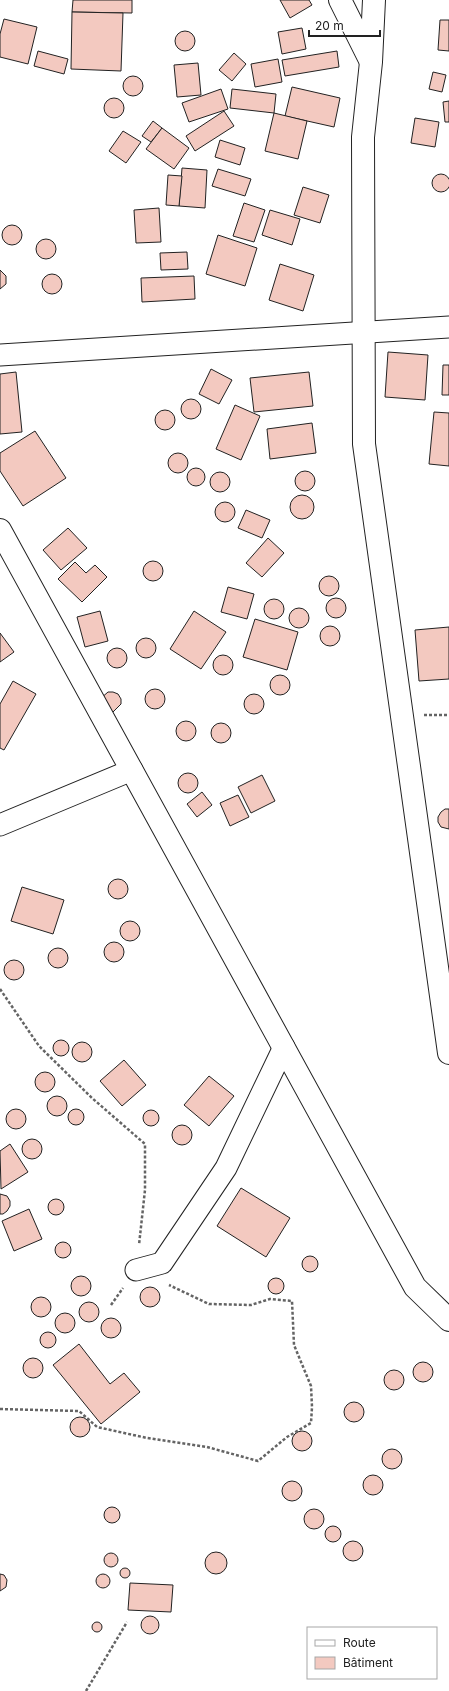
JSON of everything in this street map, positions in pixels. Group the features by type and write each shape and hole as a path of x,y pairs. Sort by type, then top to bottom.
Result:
{"street":[{"path":"340,0 371,62"},
{"path":"374,0 371,62 363,137 364,444 449,1053"},
{"path":"0,355 449,327"},
{"path":"0,530 415,1287 449,1320"},
{"path":"0,825 132,770"},
{"path":"136,1270 162,1263 226,1168 284,1047"}],"path":[{"path":"0,989 39,1046 92,1098 145,1144 145,1190 136,1270 111,1305"},
{"path":"0,1409 79,1411 97,1427 147,1438 207,1447 258,1461 287,1437 311,1423 312,1386 294,1345 292,1301 270,1300 251,1305 209,1304 136,1270"},
{"path":"86,1691 127,1622"}],"building":[{"path":"73,0 132,0 132,13 72,12"},
{"path":"280,0 309,0 312,5 290,18"},
{"path":"72,12 123,13 121,71 71,69"},
{"path":"4,19 37,27 28,64 0,57 0,34"},
{"path":"440,20 449,20 449,51 438,50"},
{"path":"302,28 306,49 282,54 278,32"},
{"path":"185,31 192,34 195,41 192,48 185,51 178,48 175,41 178,34"},
{"path":"38,51 68,59 64,74 34,66"},
{"path":"337,51 339,67 285,76 282,60"},
{"path":"234,53 246,64 232,81 219,70"},
{"path":"278,59 282,82 255,87 251,64"},
{"path":"198,63 201,95 177,97 174,65"},
{"path":"433,72 446,75 442,92 429,89"},
{"path":"133,76 140,79 143,86 140,93 133,96 126,93 123,86 126,79"},
{"path":"292,87 340,98 334,127 285,116"},
{"path":"221,89 228,109 189,122 182,103"},
{"path":"232,89 276,94 274,113 230,108"},
{"path":"114,98 121,101 124,108 121,115 114,118 107,115 104,108 107,101"},
{"path":"449,101 449,122 445,122 443,102"},
{"path":"224,111 234,126 195,151 186,136"},
{"path":"274,113 307,121 298,159 265,151"},
{"path":"415,118 439,122 435,147 411,143"},
{"path":"153,121 162,128 151,142 142,136"},
{"path":"162,128 189,148 174,169 146,149"},
{"path":"123,131 141,142 126,163 109,151"},
{"path":"220,140 245,148 240,165 215,157"},
{"path":"182,168 207,170 205,208 179,206"},
{"path":"218,169 251,179 245,196 212,186"},
{"path":"437,174 445,174 450,179 448,190 445,192 437,192 432,187 432,179"},
{"path":"168,175 182,176 179,206 166,205"},
{"path":"303,187 329,195 320,223 294,215"},
{"path":"244,203 265,210 254,242 233,236"},
{"path":"159,208 161,242 136,243 134,210"},
{"path":"270,210 300,219 292,245 262,235"},
{"path":"12,225 19,228 22,235 19,242 12,245 5,242 2,235 5,228"},
{"path":"218,235 257,248 245,286 206,274"},
{"path":"46,239 53,242 56,249 53,256 46,259 39,256 36,249 39,242"},
{"path":"187,252 188,269 161,270 160,253"},
{"path":"280,264 314,275 303,311 269,300"},
{"path":"0,270 6,276 6,284 0,289"},
{"path":"52,274 59,277 62,284 59,291 52,294 45,291 42,284 45,277"},
{"path":"194,276 195,299 142,302 141,278"},
{"path":"388,352 428,355 425,400 385,397"},
{"path":"443,365 449,365 449,395 442,395"},
{"path":"211,369 232,380 219,404 199,394"},
{"path":"16,372 22,432 0,434 0,374"},
{"path":"309,372 313,406 254,412 250,378"},
{"path":"191,399 198,402 201,409 198,416 191,419 184,416 181,409 184,402"},
{"path":"235,405 260,416 241,460 216,449"},
{"path":"165,410 172,413 175,420 172,427 165,430 158,427 155,420 158,413"},
{"path":"434,412 449,413 449,466 429,464"},
{"path":"312,423 316,453 270,459 267,429"},
{"path":"35,431 66,478 23,506 0,471 0,453"},
{"path":"178,453 185,456 188,463 185,470 178,473 171,470 168,463 171,456"},
{"path":"192,468 200,468 205,473 203,484 200,486 192,486 187,481 187,473"},
{"path":"305,471 312,474 315,481 312,488 305,491 298,488 295,481 298,474"},
{"path":"220,472 227,475 230,482 227,489 220,492 213,489 210,482 213,475"},
{"path":"302,495 307,496 313,502 313,512 307,518 302,519 297,518 291,512 290,507 291,502 297,496"},
{"path":"225,502 232,505 235,512 232,519 225,522 218,519 215,512 218,505"},
{"path":"246,510 270,520 262,538 238,528"},
{"path":"68,528 87,548 61,570 43,550"},
{"path":"268,538 284,553 262,577 246,563"},
{"path":"153,561 160,564 163,571 160,578 153,581 146,578 143,571 146,564"},
{"path":"75,562 86,573 95,565 107,577 82,602 58,579"},
{"path":"329,576 336,579 339,586 336,593 329,596 322,593 319,586 322,579"},
{"path":"228,587 254,594 247,619 221,612"},
{"path":"336,598 343,601 346,608 343,615 336,618 329,615 326,608 329,601"},
{"path":"274,599 281,602 284,609 281,616 274,619 267,616 264,609 267,602"},
{"path":"299,608 306,611 309,618 306,625 299,628 292,625 289,618 292,611"},
{"path":"100,611 108,641 85,647 77,617"},
{"path":"194,611 226,632 201,669 170,649"},
{"path":"255,619 298,632 287,670 243,657"},
{"path":"330,626 337,629 340,636 337,643 330,646 323,643 320,636 323,629"},
{"path":"449,627 449,679 419,681 415,630"},
{"path":"0,633 14,652 0,662"},
{"path":"146,638 153,641 156,648 153,655 146,658 139,655 136,648 139,641"},
{"path":"117,648 124,651 127,658 124,665 117,668 110,665 107,658 110,651"},
{"path":"223,655 230,658 233,665 230,672 223,675 216,672 213,665 216,658"},
{"path":"280,675 287,678 290,685 287,692 280,695 273,692 270,685 273,678"},
{"path":"13,681 36,694 4,750 0,748 0,704"},
{"path":"155,689 162,692 165,699 162,706 155,709 148,706 145,699 148,692"},
{"path":"108,692 118,694 121,699 121,704 113,712 108,712 100,699"},
{"path":"254,694 261,697 264,704 261,711 254,714 247,711 244,704 247,697"},
{"path":"186,721 193,724 196,731 193,738 186,741 179,738 176,731 179,724"},
{"path":"221,723 228,726 231,733 228,740 221,743 214,740 211,733 214,726"},
{"path":"188,773 195,776 198,783 195,790 188,793 181,790 178,783 181,776"},
{"path":"262,775 275,801 251,813 238,787"},
{"path":"202,792 212,805 197,817 187,804"},
{"path":"238,795 249,817 230,826 220,803"},
{"path":"445,809 449,809 449,829 441,827 438,822 438,817"},
{"path":"118,879 125,882 128,889 125,896 118,899 111,896 108,889 111,882"},
{"path":"22,887 64,900 53,934 11,921"},
{"path":"130,921 137,924 140,931 137,938 130,941 123,938 120,931 123,924"},
{"path":"114,942 121,945 124,952 121,959 114,962 107,959 104,952 107,945"},
{"path":"58,948 65,951 68,958 65,965 58,968 51,965 48,958 51,951"},
{"path":"14,960 21,963 24,970 21,977 14,980 7,977 4,970 7,963"},
{"path":"61,1040 67,1042 69,1048 67,1054 61,1056 55,1054 53,1048 55,1042"},
{"path":"82,1042 89,1045 92,1052 89,1059 82,1062 75,1059 72,1052 75,1045"},
{"path":"124,1060 146,1085 122,1106 100,1081"},
{"path":"45,1072 52,1075 55,1082 52,1089 45,1092 38,1089 35,1082 38,1075"},
{"path":"209,1076 234,1096 209,1126 184,1105"},
{"path":"57,1096 64,1099 67,1106 64,1113 57,1116 50,1113 47,1106 50,1099"},
{"path":"16,1109 23,1112 26,1119 23,1126 16,1129 9,1126 6,1119 9,1112"},
{"path":"76,1109 82,1111 84,1117 82,1123 76,1125 70,1123 68,1117 70,1111"},
{"path":"151,1110 157,1112 159,1118 157,1124 151,1126 145,1124 143,1118 145,1112"},
{"path":"182,1125 189,1128 192,1135 189,1142 182,1145 175,1142 172,1135 175,1128"},
{"path":"32,1139 39,1142 42,1149 39,1156 32,1159 25,1156 22,1149 25,1142"},
{"path":"10,1144 28,1172 1,1189 0,1151"},
{"path":"241,1188 290,1218 266,1257 217,1226"},
{"path":"0,1194 7,1196 10,1201 10,1206 3,1214 0,1214"},
{"path":"56,1199 62,1201 64,1207 62,1213 56,1215 50,1213 48,1207 50,1201"},
{"path":"29,1209 42,1239 14,1251 2,1221"},
{"path":"63,1242 69,1244 71,1250 69,1256 63,1258 57,1256 55,1250 57,1244"},
{"path":"310,1256 316,1258 318,1264 316,1270 310,1272 304,1270 302,1264 304,1258"},
{"path":"81,1276 88,1279 91,1286 88,1293 81,1296 74,1293 71,1286 74,1279"},
{"path":"276,1278 282,1280 284,1286 282,1292 276,1294 270,1292 268,1286 270,1280"},
{"path":"150,1287 157,1290 160,1297 157,1304 150,1307 143,1304 140,1297 143,1290"},
{"path":"41,1297 48,1300 51,1307 48,1314 41,1317 34,1314 31,1307 34,1300"},
{"path":"89,1302 96,1305 99,1312 96,1319 89,1322 82,1319 79,1312 82,1305"},
{"path":"65,1313 72,1316 75,1323 72,1330 65,1333 58,1330 55,1323 58,1316"},
{"path":"111,1318 118,1321 121,1328 118,1335 111,1338 104,1335 101,1328 104,1321"},
{"path":"48,1332 54,1334 56,1340 54,1346 48,1348 42,1346 40,1340 42,1334"},
{"path":"79,1344 110,1384 124,1373 140,1392 101,1424 53,1365"},
{"path":"33,1358 40,1361 43,1368 40,1375 33,1378 26,1375 23,1368 26,1361"},
{"path":"423,1362 430,1365 433,1372 430,1379 423,1382 416,1379 413,1372 416,1365"},
{"path":"394,1370 401,1373 404,1380 401,1387 394,1390 387,1387 384,1380 387,1373"},
{"path":"354,1402 361,1405 364,1412 361,1419 354,1422 347,1419 344,1412 347,1405"},
{"path":"80,1417 87,1420 90,1427 87,1434 80,1437 73,1434 70,1427 73,1420"},
{"path":"302,1431 309,1434 312,1441 309,1448 302,1451 295,1448 292,1441 295,1434"},
{"path":"392,1449 399,1452 402,1459 399,1466 392,1469 385,1466 382,1459 385,1452"},
{"path":"373,1475 380,1478 383,1485 380,1492 373,1495 366,1492 363,1485 366,1478"},
{"path":"292,1481 299,1484 302,1491 299,1498 292,1501 285,1498 282,1491 285,1484"},
{"path":"112,1507 118,1509 120,1515 118,1521 112,1523 106,1521 104,1515 106,1509"},
{"path":"314,1509 321,1512 324,1519 321,1526 314,1529 307,1526 304,1519 307,1512"},
{"path":"333,1526 339,1528 341,1534 339,1540 333,1542 327,1540 325,1534 327,1528"},
{"path":"353,1541 360,1544 363,1551 360,1558 353,1561 346,1558 343,1551 346,1544"},
{"path":"216,1552 224,1555 227,1563 224,1571 216,1574 208,1571 205,1563 208,1555"},
{"path":"108,1553 114,1553 118,1557 118,1563 114,1567 108,1567 104,1563 104,1557"},
{"path":"123,1568 127,1568 129,1569 129,1577 123,1578 120,1575 120,1571"},
{"path":"0,1574 4,1575 7,1580 6,1587 0,1591"},
{"path":"100,1574 106,1574 110,1578 110,1584 106,1588 100,1588 96,1584 96,1578"},
{"path":"130,1583 173,1585 171,1612 128,1610"},
{"path":"150,1616 156,1619 159,1625 156,1631 150,1634 144,1631 141,1625 144,1619"},
{"path":"95,1622 99,1622 101,1623 101,1631 95,1632 92,1629 92,1625"}]}
